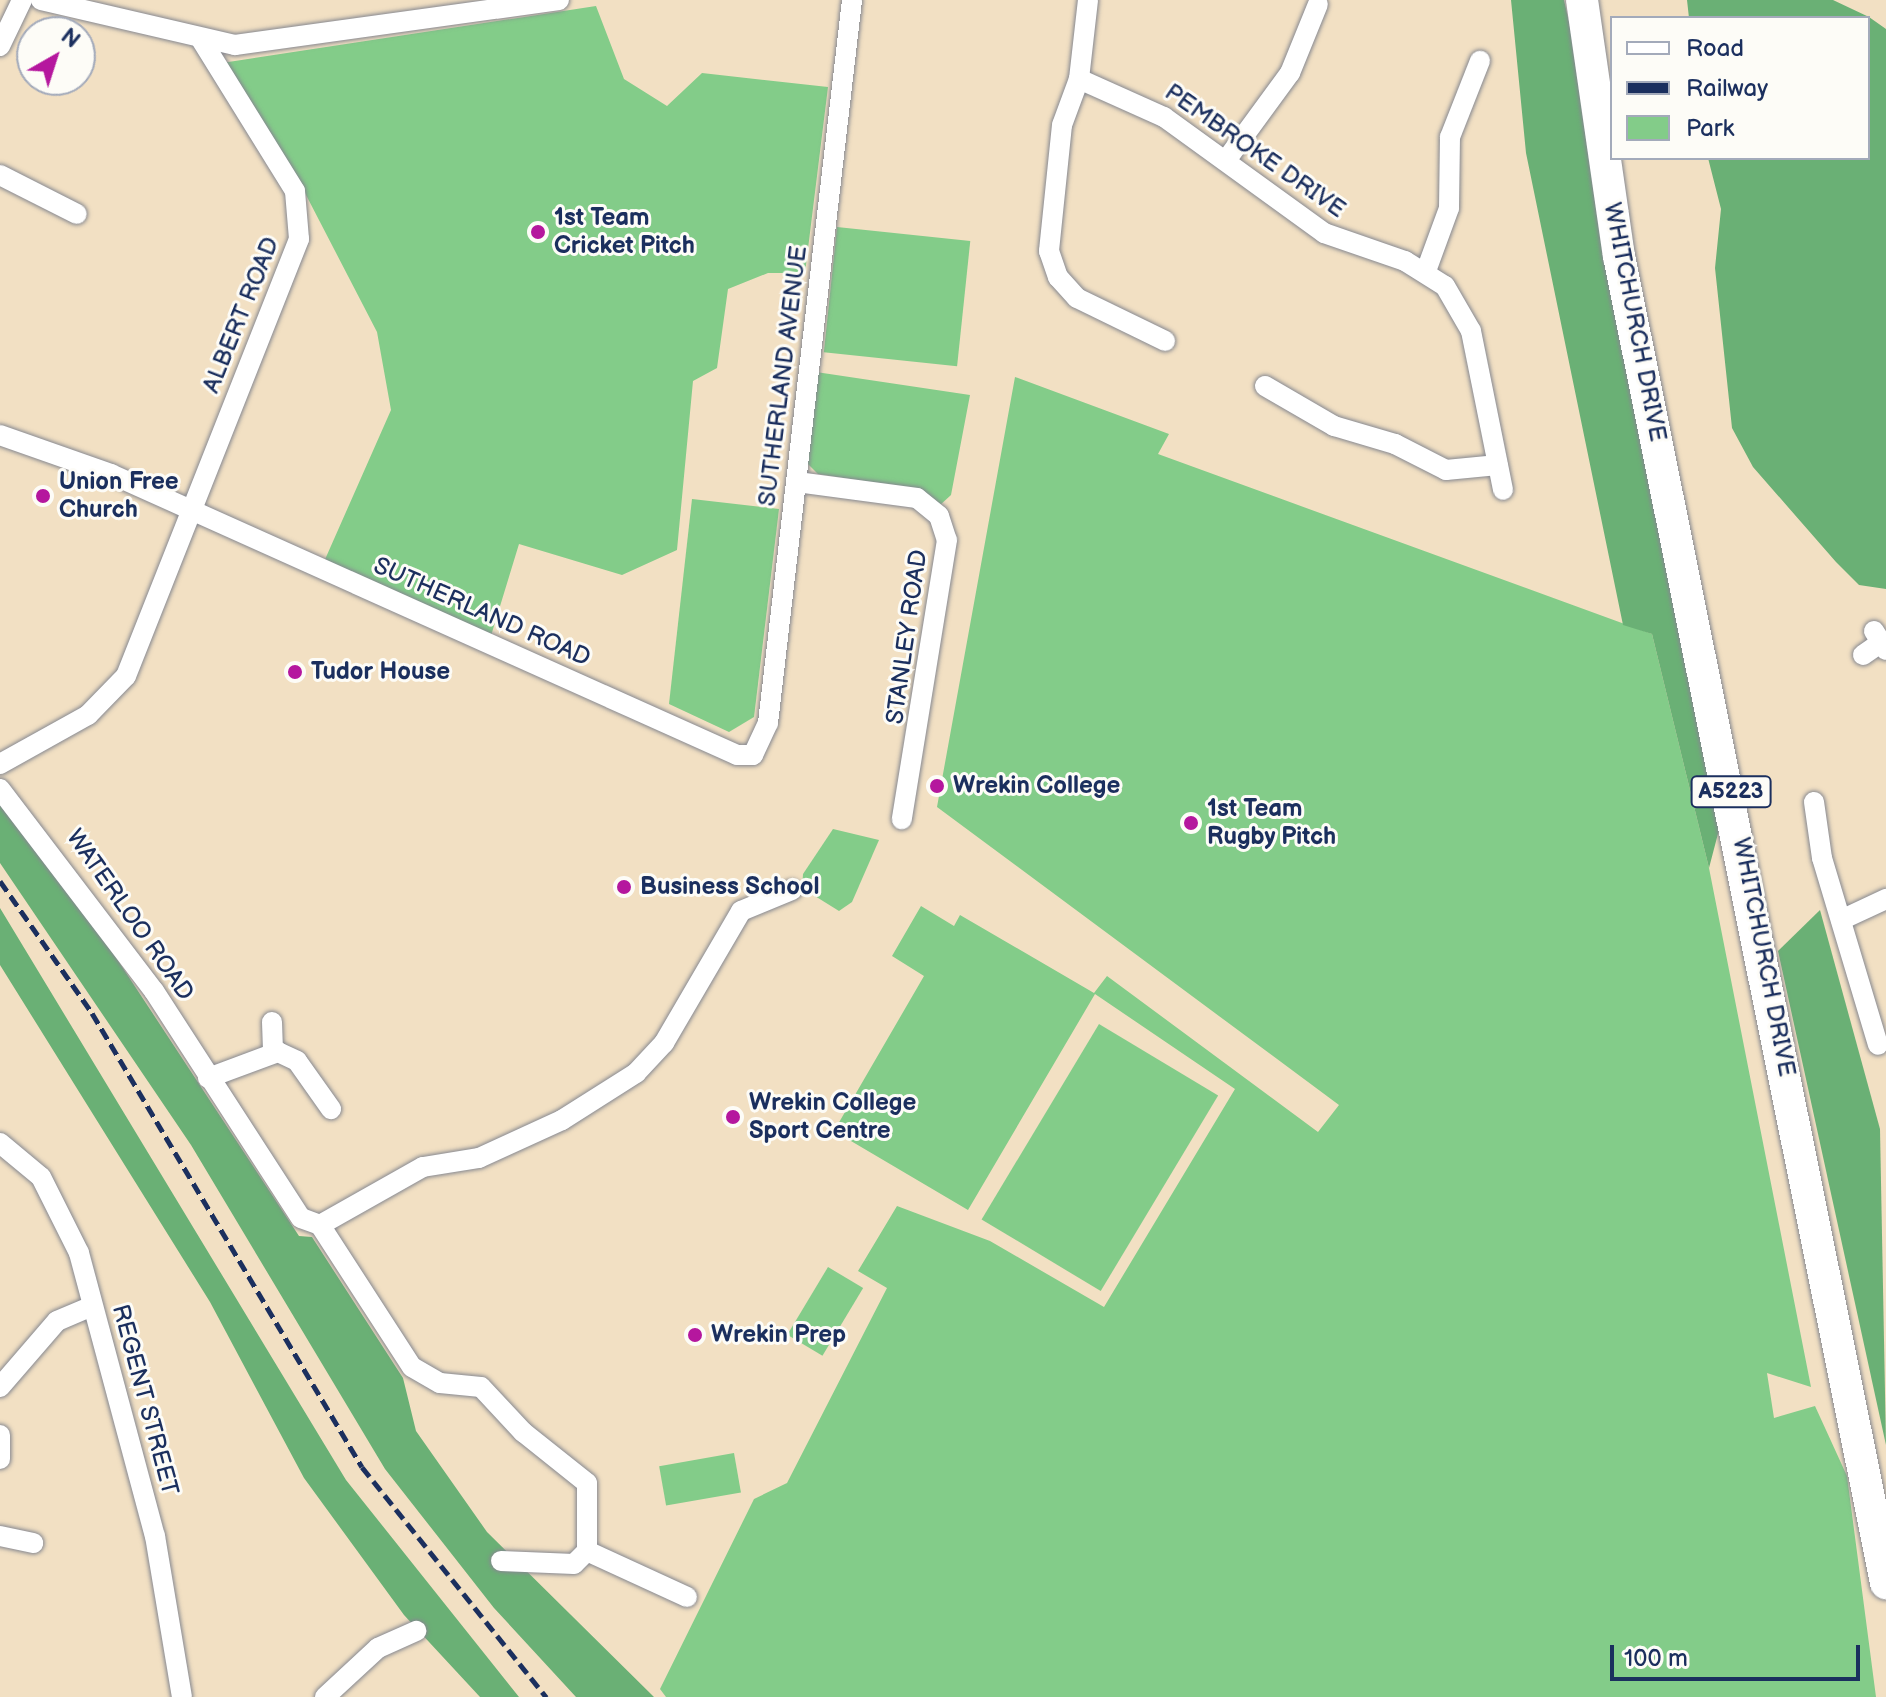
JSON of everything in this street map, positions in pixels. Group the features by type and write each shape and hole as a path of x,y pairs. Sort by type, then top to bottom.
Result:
{"main road":[{"name":"WHITCHURCH DRIVE","path":"1582,0 1619,256 1886,1583"}],"street":[{"path":"0,46 22,0"},
{"path":"41,0 235,45 279,42 559,0"},
{"name":"SUTHERLAND AVENUE","path":"753,755 768,723 852,0"},
{"path":"1088,0 1079,79 1062,125 1049,251 1058,277 1077,298 1165,341"},
{"path":"1227,159 1290,73 1318,4"},
{"name":"ALBERT ROAD","path":"0,764 88,715 126,676 302,217 295,191 200,38"},
{"path":"1426,271 1449,208 1450,137 1480,61"},
{"name":"PEMBROKE DRIVE","path":"1079,79 1141,104 1227,159 1324,233 1426,271 1461,306 1471,331 1503,490"},
{"path":"0,175 77,214"},
{"path":"1265,386 1334,426 1446,470 1498,465"},
{"name":"SUTHERLAND ROAD","path":"0,435 191,509 737,755 753,755"},
{"name":"STANLEY ROAD","path":"797,482 917,498 939,516 947,540 902,819"},
{"name":"WATERLOO ROAD","path":"0,789 50,846 301,1218 320,1225 412,1367 440,1383 481,1387 523,1432 587,1483 587,1551"},
{"path":"1814,802 1841,920 1878,1045"},
{"path":"320,1225 393,1182 447,1162 490,1154 636,1073 664,1043 741,911 792,890"},
{"path":"1841,920 1886,899"},
{"path":"272,1022 273,1052"},
{"path":"208,1078 273,1052 297,1061 331,1109"},
{"name":"REGENT STREET","path":"0,1143 51,1194 92,1306 158,1551 182,1697"},
{"path":"0,1387 57,1321 92,1306"},
{"path":"0,1435 0,1459"},
{"path":"0,1536 33,1543"},
{"path":"501,1561 574,1564 587,1551 687,1597"},
{"path":"325,1697 378,1648 416,1631"}],"green space":[{"path":"1511,0 1564,0 1720,826 1709,868 1652,634 1623,625 1526,153"},
{"path":"1687,0 1833,0 1867,16 1689,16"},
{"path":"596,6 624,79 667,106 702,73 828,87 805,273 768,273 728,289 717,368 693,381 677,550 622,575 519,544 490,639 323,564 391,410 377,332 291,166 222,63"},
{"path":"1870,18 1886,29 1886,589 1859,585 1836,562 1753,467 1732,428 1715,268 1721,209 1709,160 1870,160"},
{"path":"837,227 970,241 957,366 824,352"},
{"path":"816,372 970,395 951,495 939,506 921,490 818,474 806,462"},
{"path":"1015,377 1169,434 1158,454 1652,634 1709,868 1811,1387 1767,1373 1774,1418 1815,1406 1847,1476 1876,1697 666,1697 660,1689 754,1499 787,1483 887,1288 858,1271 897,1206 990,1241 1104,1307 1235,1089 1095,994 968,1210 834,1131 924,976 892,956 921,906 954,926 960,915 1094,993 1107,976 1318,1132 1339,1105 937,807"},
{"path":"692,499 779,509 754,717 729,732 669,704"},
{"path":"0,801 46,851 299,1236 312,1237 403,1378 416,1431 487,1532 654,1697 576,1697 494,1608 385,1469 191,1145 0,863"},
{"path":"833,829 879,840 852,902 839,911 802,888 803,874"},
{"path":"0,908 346,1480 519,1697 480,1697 404,1615 304,1478 210,1302 0,965"},
{"path":"1820,910 1880,1129 1886,1445 1778,951"},
{"path":"1099,1024 1218,1096 1101,1291 982,1219"},
{"path":"828,1267 863,1288 822,1356 787,1335"},
{"path":"734,1453 741,1492 666,1506 659,1466"}],"railway":[{"path":"0,881 92,1013 362,1467 546,1697"}],"place":[{"name":"1st Team Cricket Pitch","path":"538,232"},
{"name":"Union Free Church","path":"43,496"},
{"name":"Tudor House","path":"295,672"},
{"name":"Wrekin College","path":"937,786"},
{"name":"1st Team Rugby Pitch","path":"1191,823"},
{"name":"Business School","path":"624,887"},
{"name":"Wrekin College Sport Centre","path":"733,1117"},
{"name":"Wrekin Prep","path":"695,1335"}]}
